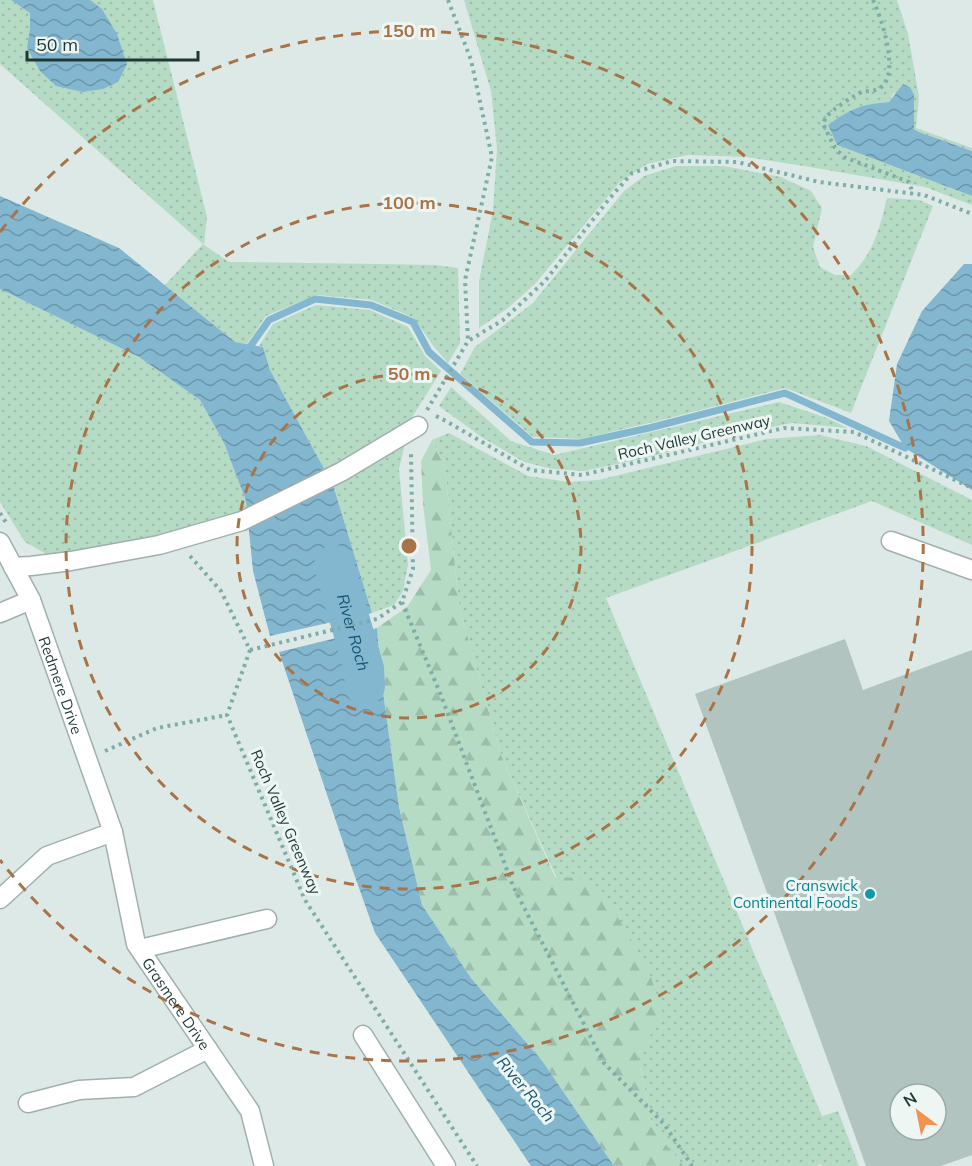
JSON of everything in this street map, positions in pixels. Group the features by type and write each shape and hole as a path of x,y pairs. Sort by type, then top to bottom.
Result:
{"street":[{"path":"13,567 71,561 159,545 242,521 340,472 422,419"},
{"path":"891,541 972,570"},
{"name":"Redmere Drive","path":"0,542 31,600 113,832"},
{"path":"0,613 31,600"},
{"path":"0,899 47,856 113,832"},
{"name":"Grasmere Drive","path":"113,832 136,944 250,1111 264,1166"},
{"path":"140,949 267,919"},
{"path":"363,1035 446,1166"},
{"path":"28,1103 79,1090 134,1087 208,1049"}],"path":[{"path":"448,0 471,60 492,157 465,280 468,341"},
{"path":"873,0 880,14 889,58 888,77 879,89 862,92 837,107 826,117 824,124 835,148 844,157 909,182 914,194"},
{"path":"250,650 376,619 402,602 413,569 410,456 422,419 468,341 503,320 545,281 632,173 672,160 737,162 819,182 924,195 972,214"},
{"name":"Roch Valley Greenway","path":"422,419 447,421 530,470 582,475 784,428 854,432 972,488"},
{"path":"86,760 157,728 227,716 250,650 221,591 177,541"},
{"path":"402,602 440,693 513,886 604,1064 664,1124 692,1166"},
{"name":"Roch Valley Greenway","path":"227,716 305,900 477,1166"}],"green space":[{"path":"0,0 153,0 207,217 204,245 229,262 435,265 458,268 460,343 448,363 414,318 372,300 316,295 266,316 247,344 235,342 165,285 203,244 0,64"},
{"path":"464,0 897,0 908,34 919,97 916,128 972,148 972,151 913,128 914,95 894,93 889,102 857,108 828,125 837,145 972,196 972,205 925,187 746,157 688,155 647,164 619,183 535,284 508,308 479,328 479,281 493,211 497,149 491,91"},
{"path":"676,166 724,166 781,177 811,191 822,208 813,247 820,267 835,275 851,275 866,257 878,230 887,198 919,200 933,206 851,413 785,388 581,439 533,437 460,374 475,347 533,303 624,191 644,176"},
{"path":"0,289 139,357 200,400 224,443 246,501 247,512 133,543 68,555 46,554 25,542 0,502"},
{"path":"316,305 370,310 408,327 425,356 441,371 411,419 399,469 408,565 403,591 394,605 372,613 333,485 270,370 263,347 259,346 273,324"},
{"path":"451,387 511,441 554,455 779,402 827,418 848,428 792,423 584,471 552,469 524,462 483,438 439,406"},
{"path":"449,433 528,476 569,482 598,480 767,439 820,435 866,446 972,500 972,545 872,501 606,598 822,1116 838,1111 859,1166 822,1166 821,1164 816,1166 684,1166 653,1129 638,1057 501,755 459,606 445,467 432,440"},
{"path":"432,440 445,467 459,606 501,755 555,877 579,878 612,908 647,966 663,1013 638,1057 653,1129 684,1166 614,1166 543,1062 471,978 422,905 399,807 381,678 377,628 407,607 431,570 423,504 421,461"}],"water":[{"path":"11,0 90,0 102,9 117,34 127,64 118,82 103,89 83,92 56,86 40,71 27,48 30,13"},
{"path":"903,84 910,87 914,95 914,129 972,151 972,196 837,145 828,125 856,108 889,102"},
{"path":"0,196 119,248 235,342 263,347 270,370 333,485 372,613 270,636 253,571 246,501 224,443 200,400 139,357 0,289"},
{"path":"964,264 972,264 972,490 905,448 889,421 897,364 922,311"},
{"path":"377,628 381,678 399,807 422,905 471,978 543,1062 614,1166 531,1166 375,933 279,652"}],"building":[{"name":"Cranswick Continental Foods","path":"845,639 863,690 972,650 972,1155 941,1166 866,1166 695,694"}],"waterway":[{"path":"247,351 269,320 315,299 371,305 413,322 429,352 532,442 580,443 785,393 905,448"},
{"name":"River Roch","path":"334,565 364,669 365,686"}],"place":[{"name":"Cranswick Continental Foods","path":"870,894"}]}
